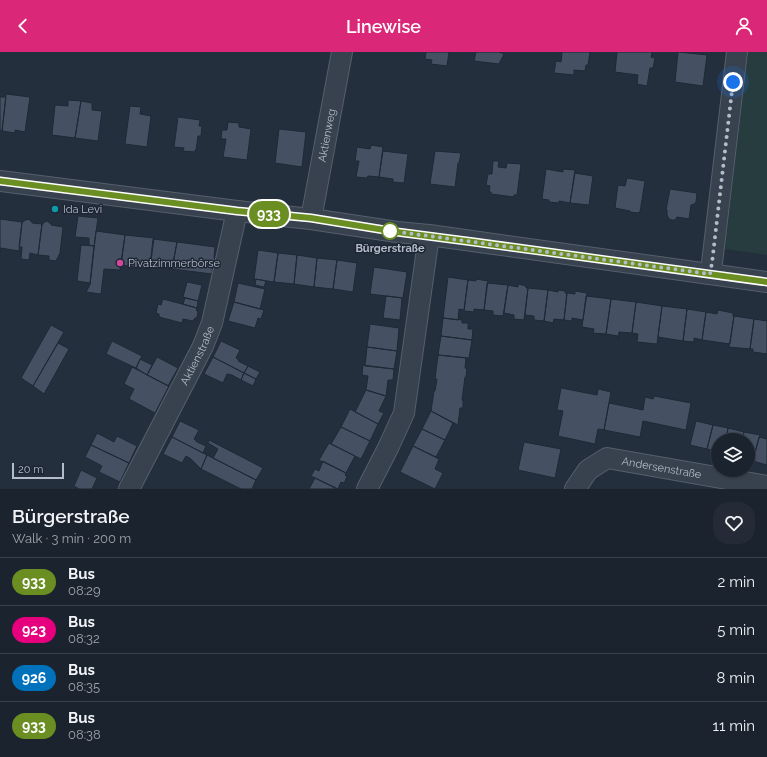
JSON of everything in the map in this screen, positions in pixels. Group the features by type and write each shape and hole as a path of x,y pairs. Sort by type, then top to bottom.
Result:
{"street":[{"name":"Aktienweg","path":"311,218 342,52"},
{"path":"710,274 737,52"},
{"path":"0,181 237,211 311,218 397,232 767,282"},
{"name":"Aktienstraße","path":"130,489 202,346 212,323 237,211"},
{"path":"367,489 404,413 429,236"},
{"name":"Andersenstraße","path":"578,489 588,470 607,458 765,487"}],"green space":[{"path":"748,52 767,52 767,255 725,249"}],"building":[{"path":"426,52 449,52 447,66 431,64 432,60 425,59"},
{"path":"476,52 499,52 504,54 499,64 474,61"},
{"path":"562,52 590,52 588,65 586,65 585,71 574,70 574,75 554,73 556,61 561,62"},
{"path":"617,52 652,52 651,57 655,58 653,68 650,68 647,86 637,84 638,75 615,72"},
{"path":"678,52 707,55 703,86 675,82"},
{"path":"6,94 30,97 25,132 15,130 15,133 2,131"},
{"path":"0,97 6,97 2,131 0,131"},
{"path":"68,100 81,101 75,138 52,135 55,105 68,106"},
{"path":"81,101 92,103 92,110 102,111 98,141 75,138"},
{"path":"130,106 141,107 140,114 151,116 147,147 125,144"},
{"path":"178,117 200,120 199,126 202,126 201,136 198,136 195,152 183,151 184,148 174,147"},
{"path":"228,122 239,123 239,127 251,129 247,160 223,157 226,139 221,139 222,130 227,130"},
{"path":"279,129 306,132 302,167 275,163"},
{"path":"371,145 383,147 379,177 356,177 359,161 355,161 357,147 370,149"},
{"path":"383,151 408,154 404,183 393,182 393,179 379,177"},
{"path":"435,151 461,153 458,163 455,187 430,184"},
{"path":"493,161 499,161 498,167 506,168 507,163 521,164 517,195 514,195 514,197 491,194 491,192 489,192 490,186 486,185 488,174 492,174"},
{"path":"546,169 563,172 563,169 575,170 570,203 559,201 559,203 549,202 549,200 542,199"},
{"path":"575,173 593,176 589,205 570,203"},
{"path":"627,178 645,181 640,212 638,213 615,208 618,185 625,186"},
{"path":"670,189 697,193 696,202 691,205 689,219 677,217 675,220 669,219 666,210"},
{"path":"78,216 98,218 94,246 89,245 89,238 75,237"},
{"path":"0,219 22,222 19,251 1,248 0,252"},
{"path":"28,219 32,223 42,224 38,255 30,253 29,260 21,259 22,247 19,247 22,222"},
{"path":"47,221 51,225 63,227 60,253 56,261 49,260 49,256 38,255 42,224"},
{"path":"96,231 125,235 120,270 104,269 101,294 86,292 90,285"},
{"path":"125,235 154,238 150,269 121,265"},
{"path":"153,239 177,242 172,269 150,266"},
{"path":"177,242 215,247 215,259 212,274 172,269"},
{"path":"81,245 94,246 90,283 77,281"},
{"path":"258,250 278,253 274,282 254,279"},
{"path":"278,253 297,255 294,284 274,282"},
{"path":"297,255 317,258 314,287 294,284"},
{"path":"317,258 337,260 333,289 314,287"},
{"path":"337,260 357,263 353,292 333,289"},
{"path":"374,267 407,272 403,298 370,294"},
{"path":"448,277 468,280 464,310 459,309 458,320 443,318"},
{"path":"256,279 266,281 264,287 255,285"},
{"path":"476,279 488,281 484,310 474,309 474,312 464,311 468,280 476,281"},
{"path":"187,282 202,285 198,301 183,297"},
{"path":"238,283 265,289 260,309 234,302"},
{"path":"487,283 508,285 503,316 493,315 493,311 484,310"},
{"path":"518,284 528,288 524,320 514,319 514,315 504,313 508,285 518,287"},
{"path":"528,288 548,290 544,321 534,320 534,316 525,315"},
{"path":"548,290 558,292 558,290 565,291 565,293 567,293 564,320 554,319 553,323 544,321"},
{"path":"575,291 587,293 583,320 572,318 572,321 564,320 567,293 575,294"},
{"path":"386,296 402,298 400,320 383,318"},
{"path":"586,296 611,299 606,334 593,333 594,329 582,327"},
{"path":"185,298 198,301 197,308 183,304"},
{"path":"163,299 197,308 197,317 193,321 183,319 182,323 159,317 159,314 156,313 158,304 161,305"},
{"path":"611,299 636,302 632,333 619,332 618,339 618,336 606,334"},
{"path":"234,302 264,310 261,319 258,318 255,328 228,321"},
{"path":"636,302 662,306 657,344 637,342 638,334 632,333"},
{"path":"662,306 687,309 683,341 658,337"},
{"path":"687,309 706,312 702,340 694,338 694,342 683,341"},
{"path":"718,310 733,313 734,316 730,344 702,340 706,312 717,314"},
{"path":"734,316 754,319 750,349 729,347"},
{"path":"443,318 462,320 462,323 468,323 468,329 473,329 472,340 441,336"},
{"path":"754,319 767,321 767,354 753,352 753,349 750,349"},
{"path":"370,324 399,328 397,351 367,347"},
{"path":"51,325 64,332 33,386 21,378"},
{"path":"441,336 472,340 469,358 438,355"},
{"path":"112,341 142,356 136,368 106,354"},
{"path":"221,341 240,350 236,358 239,360 238,361 248,366 244,373 213,357"},
{"path":"58,343 69,349 44,394 33,386"},
{"path":"367,347 397,351 394,369 365,366"},
{"path":"438,355 466,358 465,368 467,369 462,400 463,408 460,408 458,425 431,411 437,379 435,379"},
{"path":"157,357 178,368 168,386 147,375"},
{"path":"213,357 244,373 241,380 227,374 223,383 204,374"},
{"path":"140,359 152,365 147,375 136,368"},
{"path":"363,365 394,369 393,380 388,380 386,396 366,390 368,376 362,375"},
{"path":"248,366 260,372 256,379 244,373"},
{"path":"132,367 169,386 155,413 129,399 134,389 124,384"},
{"path":"244,373 256,379 253,386 241,380"},
{"path":"561,388 597,395 598,389 611,392 604,430 598,429 595,444 558,436 563,411 557,410"},
{"path":"366,390 386,396 379,411 384,413 378,424 355,412"},
{"path":"654,396 691,403 686,430 643,421 640,437 604,430 609,403 643,410 645,397 653,399"},
{"path":"350,409 378,424 370,441 341,427"},
{"path":"431,411 453,423 445,440 422,429"},
{"path":"180,421 199,430 194,439 206,446 203,453 172,437"},
{"path":"696,421 713,425 707,449 690,445"},
{"path":"713,425 728,428 727,433 711,433"},
{"path":"341,427 370,441 361,459 331,444"},
{"path":"728,428 744,432 744,433 727,433"},
{"path":"422,429 445,440 436,457 413,446"},
{"path":"97,433 114,442 117,436 137,446 129,463 91,445"},
{"path":"711,433 711,450 707,449"},
{"path":"755,434 760,435 755,452"},
{"path":"172,437 207,455 201,469 186,456 182,463 163,454"},
{"path":"759,437 767,439 767,465 755,462 755,453"},
{"path":"209,440 263,468 256,480 213,458 218,449 208,443"},
{"path":"524,442 561,449 555,478 518,470"},
{"path":"329,443 355,456 346,473 319,460"},
{"path":"91,445 129,463 120,482 99,472 102,466 85,457"},
{"path":"413,446 439,459 435,469 443,473 435,489 400,472"},
{"path":"207,455 256,480 252,489 241,489 201,469"},
{"path":"323,461 346,473 345,475 347,477 344,483 341,482 338,489 311,476 315,469 319,471"},
{"path":"81,470 97,478 92,489 79,489 74,486"},
{"path":"315,478 337,489 309,489"}],"bus line":[{"name":"933","path":"0,181 237,211 311,218 397,232 767,282"}],"place":[{"name":"Ida Levi","path":"55,209"},
{"name":"Bürgerstraße","path":"390,231"},
{"name":"Pivatzimmerbörse","path":"120,263"}],"route":[{"path":"390,231 710,274 733,82"}]}
